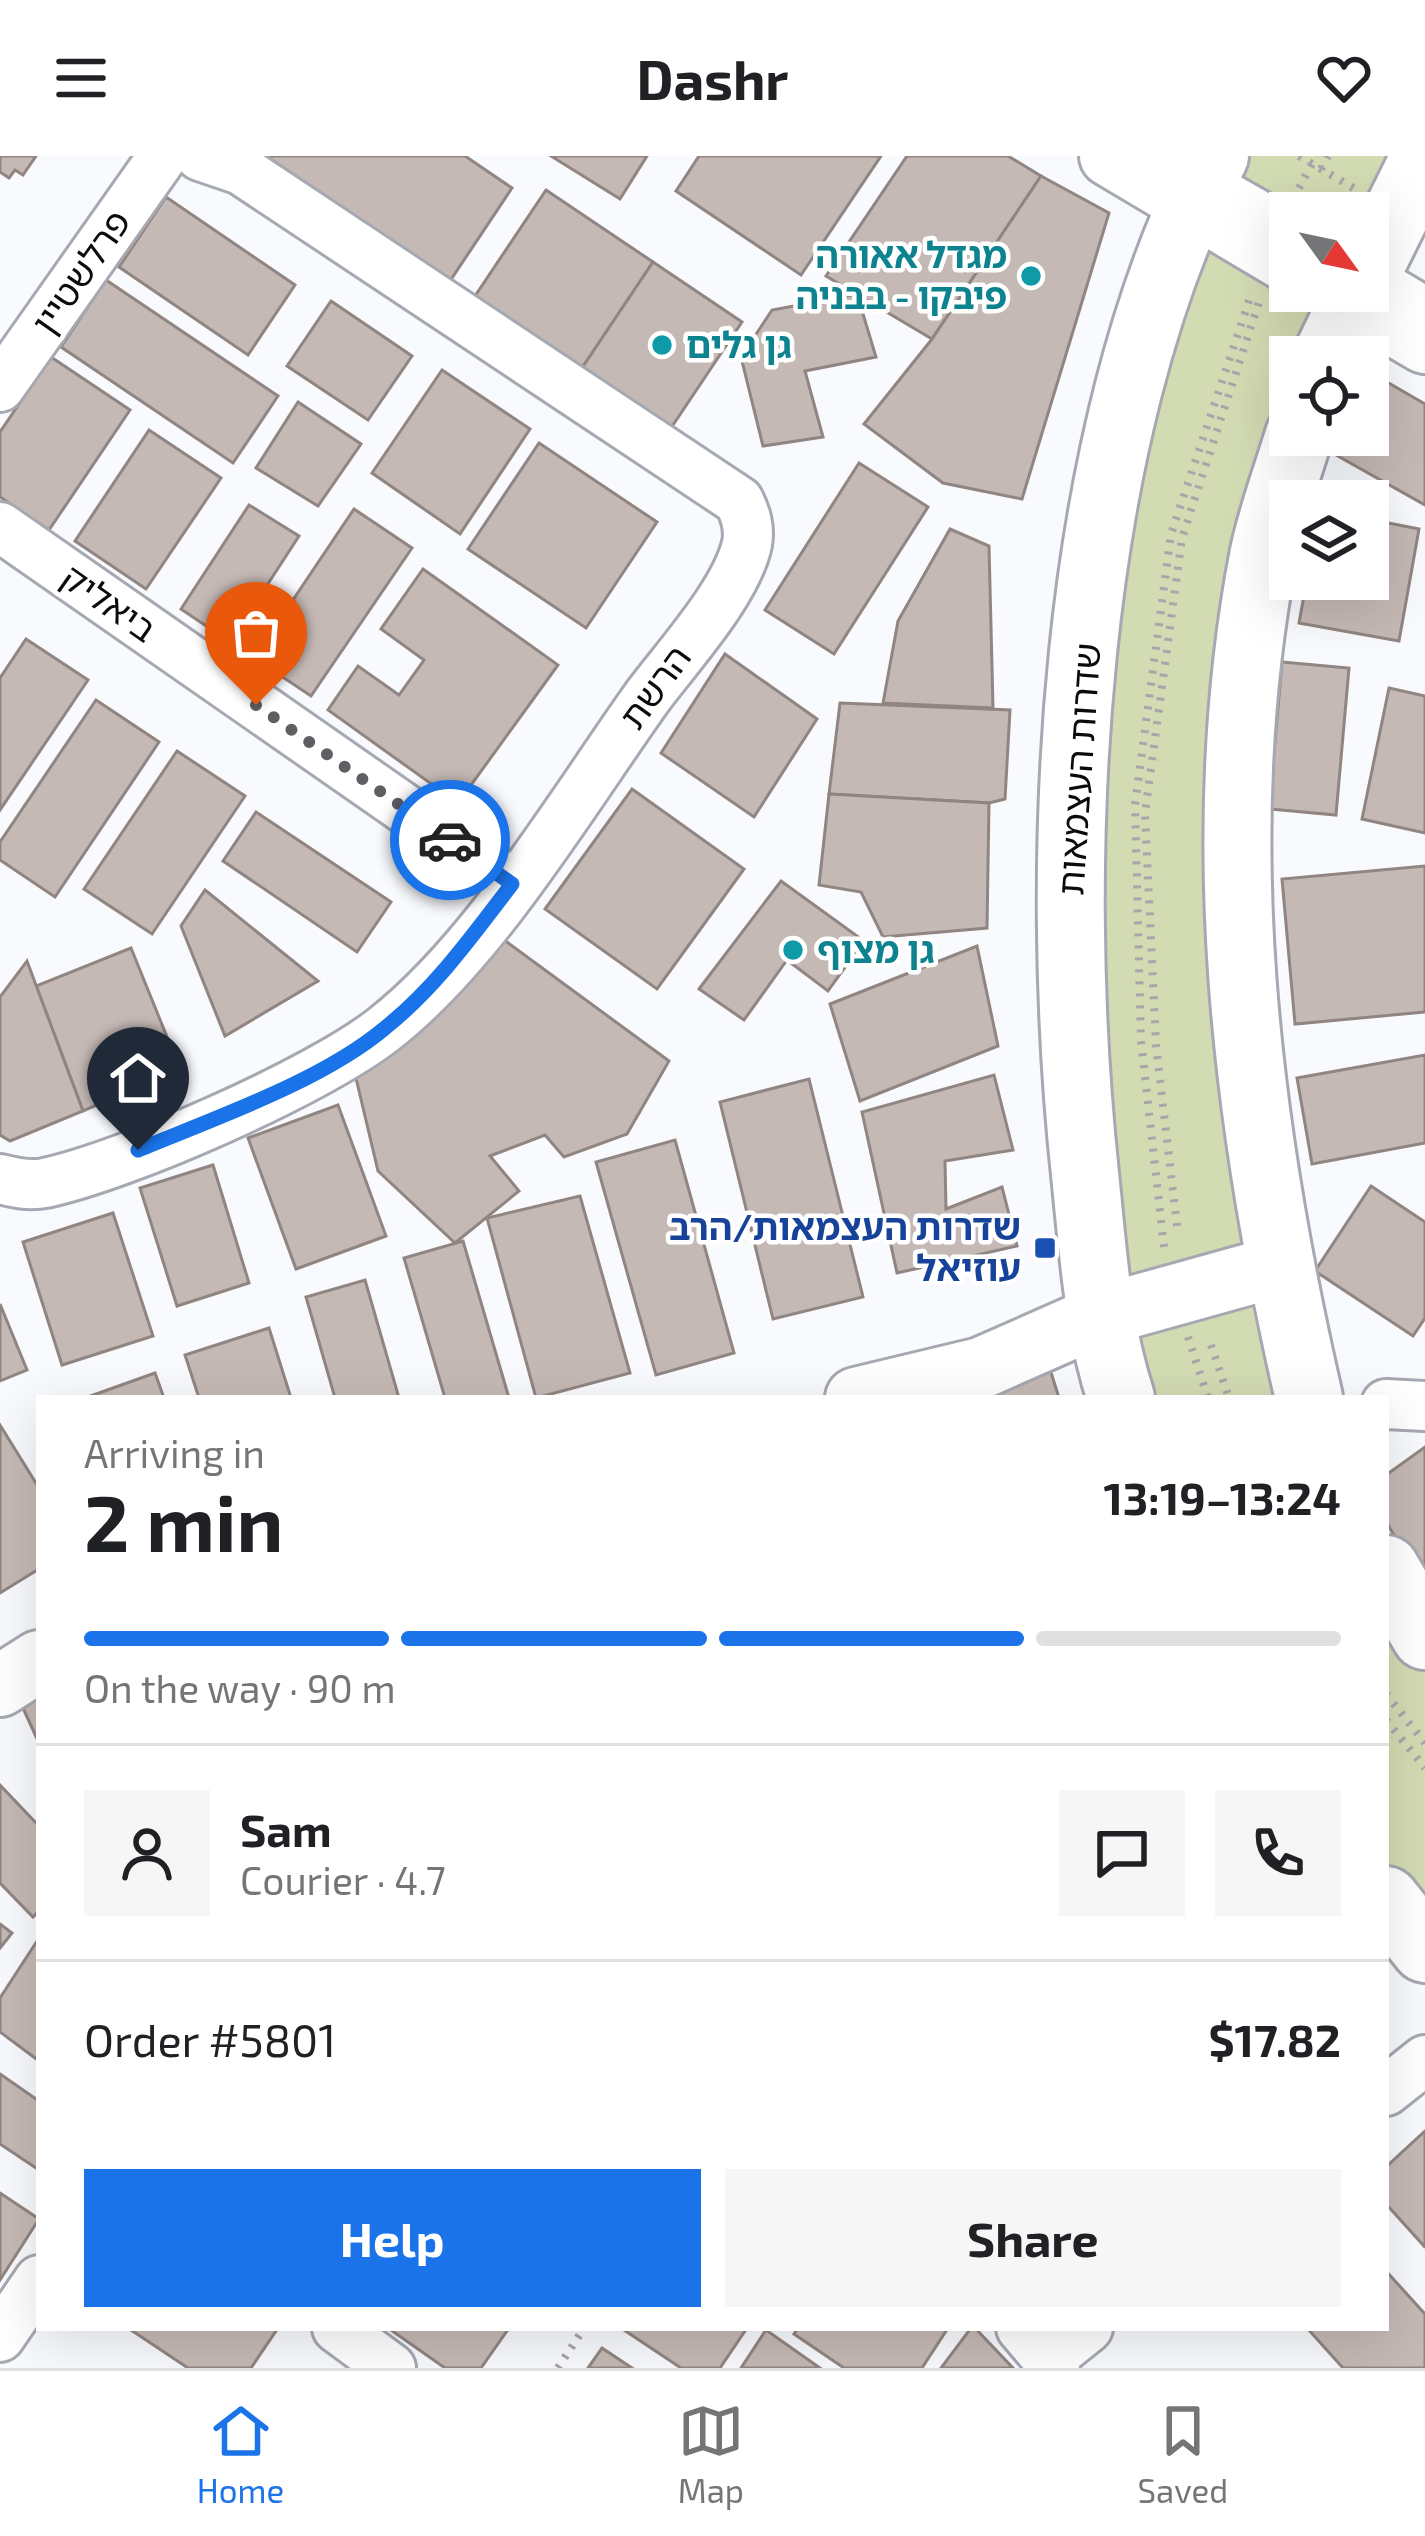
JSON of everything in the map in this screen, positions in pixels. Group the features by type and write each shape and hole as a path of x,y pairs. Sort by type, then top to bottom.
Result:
{"main road":[{"path":"1389,235 1425,156"},
{"name":"שדרות העצמאות","path":"1119,1395 1099,1316 1072,993 1068,871 1076,743 1099,538 1124,409 1198,172"},
{"path":"1293,456 1263,556 1246,708 1236,879 1244,1021 1282,1265 1309,1395"},
{"path":"1389,1574 1425,1636"},
{"path":"1389,1904 1425,1949"}],"street":[{"name":"פרלשטיין","path":"0,387 163,156"},
{"name":"הרשת","path":"0,1179 43,1183 108,1162 273,1093 382,1031 442,976 512,884 734,575 747,544 747,518 739,501 241,170 200,156"},
{"path":"1110,156 1198,172 1269,239"},
{"path":"1387,312 1425,343"},
{"name":"ביאליק","path":"0,527 512,884"},
{"path":"868,1395 980,1368 1099,1316 1282,1265"},
{"path":"822,1395 940,1339 988,1326 1099,1316"},
{"path":"1389,1404 1425,1406"},
{"path":"0,1686 36,1663"},
{"path":"1389,2089 1425,2060"},
{"path":"0,2337 36,2284"},
{"path":"341,2331 391,2368"},
{"path":"1041,2352 1082,2331"}],"path":[{"path":"1299,156 1361,192"},
{"path":"1304,192 1316,163 1328,156"},
{"path":"1207,1395 1159,1231 1141,1041 1135,805 1171,535 1269,275"},
{"path":"1177,1226 1156,1045 1145,813 1182,538 1269,279"},
{"path":"1211,1346 1227,1395"},
{"path":"1389,1698 1425,1743"},
{"path":"1389,1724 1425,1768"},
{"path":"558,2368 582,2331"}],"green space":[{"path":"1247,156 1402,156 1381,192 1269,192 1269,312 1328,312 1318,336 1269,336 1269,456 1278,456 1251,554 1292,1395 1143,1395 1105,1142 1089,818 1134,466 1210,229"},
{"path":"1389,1618 1425,1669 1425,1915 1389,1875"}],"building":[{"path":"0,156 36,156 23,175 15,170 9,178 0,172"},
{"path":"266,156 465,156 512,188 450,281"},
{"path":"551,156 647,156 620,199"},
{"path":"699,156 881,156 801,275 676,191"},
{"path":"907,156 1008,156 1041,176 932,339 826,276"},
{"name":"מגדל אאורה פיבקו - בבניה","path":"1041,176 1109,213 1022,499 943,483 864,424 932,339"},
{"path":"546,190 653,262 582,368 475,296"},
{"path":"166,197 295,285 248,355 119,267"},
{"name":"גן גלים","path":"653,262 742,322 671,428 582,368"},
{"path":"106,280 278,396 233,463 61,347"},
{"path":"857,294 876,357 805,371 823,437 763,446 741,357 772,310"},
{"path":"331,301 412,356 368,420 287,366"},
{"path":"51,357 130,410 49,530 0,497 0,432"},
{"path":"442,370 530,429 460,534 372,473"},
{"path":"1389,383 1425,404 1425,505 1389,485 1389,480 1380,480 1338,456 1389,456"},
{"path":"298,402 361,444 318,506 256,468"},
{"path":"149,430 221,478 146,589 75,541"},
{"path":"539,443 657,522 586,628 468,549"},
{"path":"859,463 928,507 834,654 765,610"},
{"path":"249,505 299,536 230,642 181,609"},
{"path":"354,509 412,548 311,696 254,658"},
{"path":"1389,523 1419,529 1399,641 1299,623 1303,600 1389,600"},
{"path":"950,529 989,546 993,708 883,703 898,621"},
{"path":"423,569 558,665 458,803 328,710 358,666 399,695 424,660 381,629"},
{"path":"26,639 88,680 0,810 0,678"},
{"path":"725,654 817,719 754,817 661,753"},
{"path":"1282,662 1349,668 1336,815 1269,809"},
{"path":"1389,688 1425,696 1425,833 1362,819"},
{"path":"96,700 159,742 55,897 0,860 0,842"},
{"path":"840,703 1010,710 1005,799 989,803 829,794"},
{"path":"177,751 245,796 152,934 84,889"},
{"path":"632,789 744,869 657,989 545,909"},
{"path":"829,794 989,803 987,928 883,937 861,892 819,885"},
{"path":"256,812 391,902 357,952 223,861"},
{"path":"1425,866 1425,1012 1295,1024 1282,879"},
{"name":"גן מצוף","path":"781,881 864,941 828,991 787,960 744,1020 699,989"},
{"path":"205,890 318,981 225,1036 181,926"},
{"path":"496,934 669,1061 627,1134 564,1157 545,1135 490,1156 519,1191 455,1243 378,1171 356,1078 404,1039"},
{"path":"977,946 998,1046 860,1101 830,1004"},
{"path":"131,948 180,1069 83,1111 36,986"},
{"path":"27,961 83,1111 10,1141 0,1135 0,997"},
{"path":"1425,1055 1425,1143 1312,1164 1297,1078"},
{"path":"994,1075 1013,1150 945,1161 946,1209 1002,1187 1017,1246 897,1273 862,1112"},
{"path":"809,1079 863,1297 773,1319 720,1102"},
{"path":"338,1105 386,1236 296,1269 248,1138"},
{"path":"675,1140 734,1353 656,1375 596,1162"},
{"path":"213,1165 249,1283 177,1306 140,1188"},
{"path":"1371,1186 1425,1222 1425,1318 1413,1336 1315,1271"},
{"path":"580,1196 630,1373 535,1395 487,1218"},
{"path":"113,1213 153,1336 62,1365 23,1242"},
{"path":"463,1241 508,1395 444,1395 404,1258"},
{"path":"365,1280 398,1395 334,1395 306,1297"},
{"path":"0,1304 27,1370 0,1381"},
{"path":"269,1328 290,1395 198,1395 185,1355"},
{"path":"1049,1366 1058,1395 928,1395"},
{"path":"155,1373 163,1395 93,1395"},
{"path":"0,1425 36,1483 36,1571 0,1593"},
{"path":"1425,1447 1425,1592 1389,1526 1389,1473"},
{"path":"36,1699 36,1736 22,1706"},
{"path":"0,1785 36,1823 36,1914 33,1917 0,1883"},
{"path":"0,1924 12,1933 0,1948"},
{"path":"36,1943 36,2059 0,2032 0,1998"},
{"path":"0,2074 36,2099 36,2168 0,2144"},
{"path":"1425,2131 1424,2246 1389,2207 1389,2164"},
{"path":"0,2193 36,2217 36,2224 0,2280"},
{"path":"1389,2274 1425,2314 1425,2368 1343,2368 1310,2331 1389,2331"},
{"path":"132,2331 276,2331 251,2368 188,2368"},
{"path":"392,2331 507,2331 481,2368 445,2368"},
{"path":"626,2331 745,2331 720,2368 681,2368"},
{"path":"767,2331 820,2368 741,2368"},
{"path":"946,2331 922,2368 844,2368 794,2334"},
{"path":"969,2331 978,2331 1013,2368 941,2368"},
{"path":"602,2348 632,2368 588,2368"}],"way so far":[{"path":"256,705 450,840"}],"place":[{"name":"מגדל אאורה פיבקו - בבניה","path":"1031,276"},
{"name":"גן גלים","path":"662,345"},
{"name":"גן מצוף","path":"793,950"},
{"name":"שדרות העצמאות/הרב עוזיאל","path":"1045,1248"}],"route":[{"path":"138,1150 273,1093 382,1031 442,976 512,884 450,840"}]}
